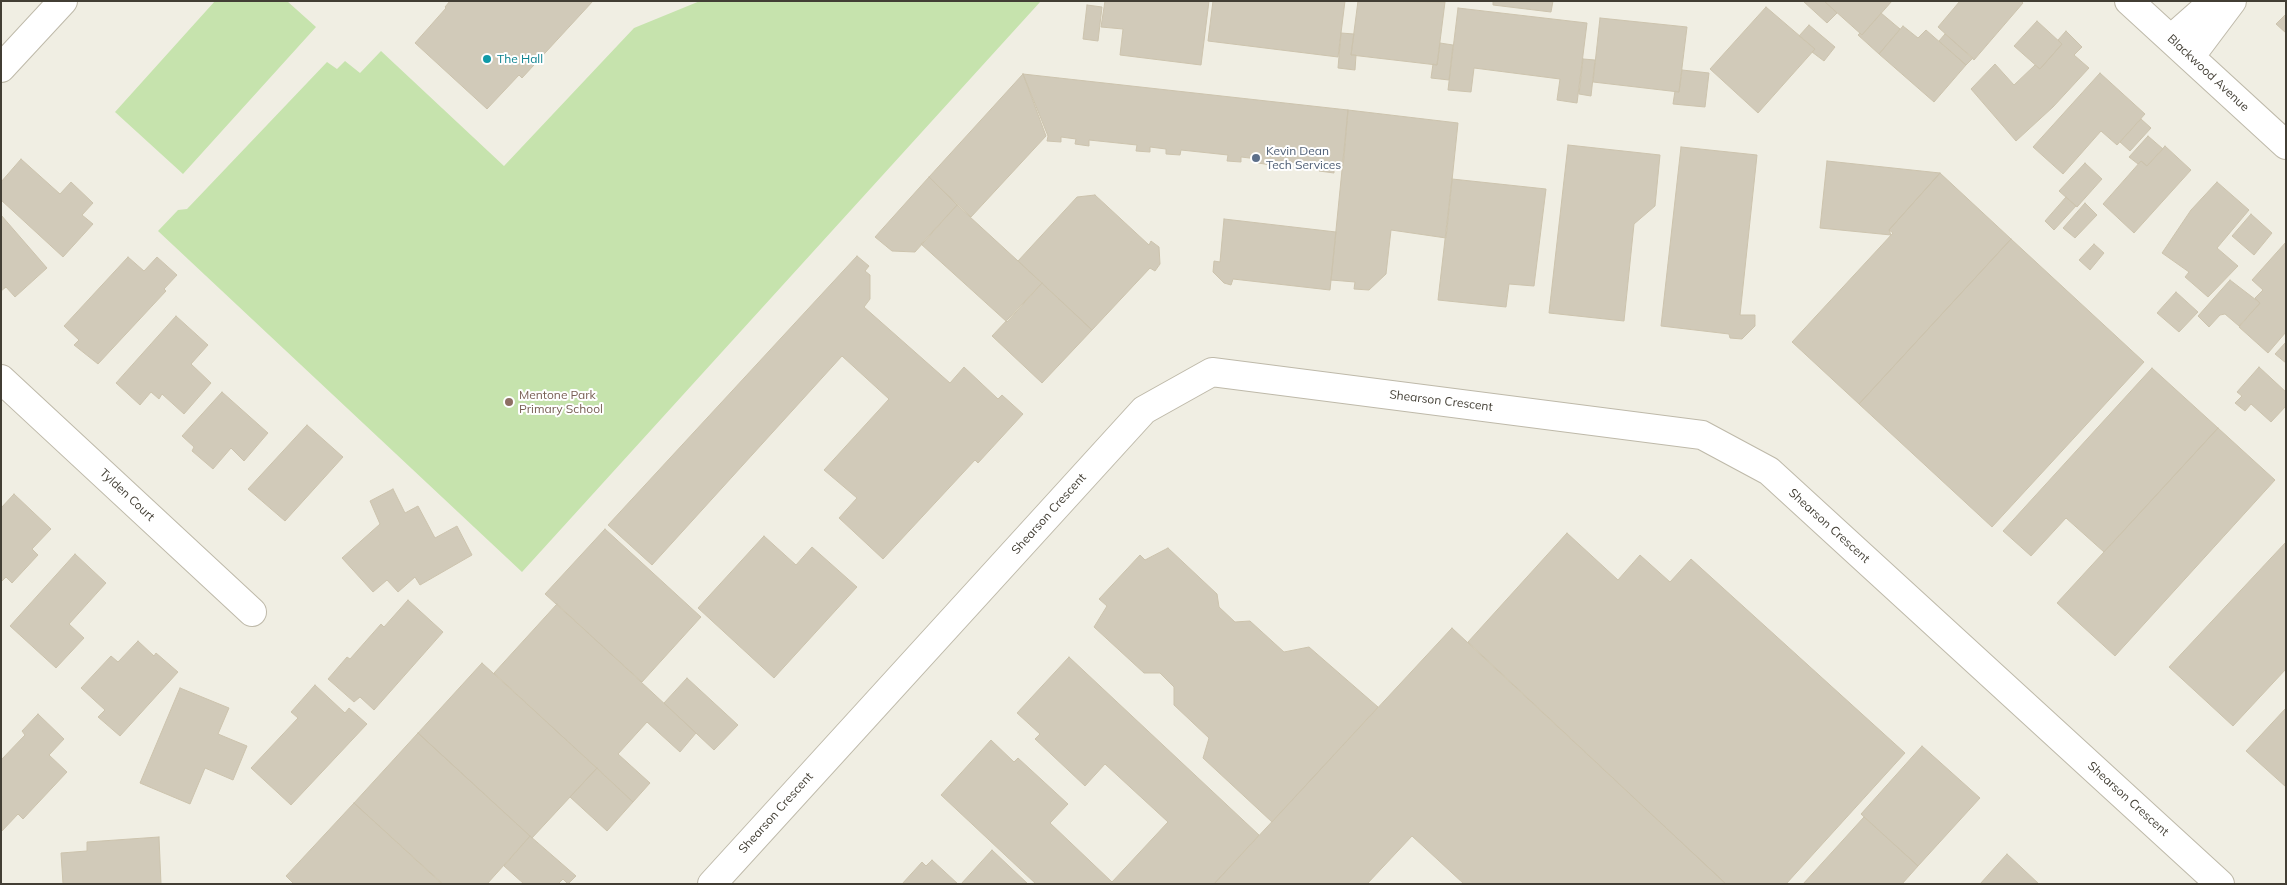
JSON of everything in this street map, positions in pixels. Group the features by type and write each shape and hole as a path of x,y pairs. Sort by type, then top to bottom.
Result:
{"street":[{"path":"1,68 63,1"},
{"name":"Blackwood Avenue","path":"2129,1 2286,145"},
{"path":"2180,48 2214,1"},
{"path":"2180,48 2232,1"},
{"name":"Shearson Crescent","path":"712,884 1144,410 1212,372 1702,435 1769,471 2220,884"},
{"name":"Tylden Court","path":"1,379 252,612"}],"green space":[{"path":"215,1 287,1 316,27 183,174 115,112"},
{"name":"Mentone Park Primary School","path":"700,1 1041,1 522,572 158,231 178,210 187,209 327,62 337,69 345,61 360,73 381,51 504,166 634,28"}],"building":[{"name":"The Hall","path":"450,1 593,1 522,78 519,75 487,109 415,43"},
{"path":"1105,1 1209,1 1201,65 1120,55 1123,29 1101,27"},
{"path":"1213,1 1345,1 1338,57 1208,41"},
{"path":"1358,1 1445,2 1437,65 1351,55"},
{"path":"1493,1 1553,1 1551,12 1493,5"},
{"path":"1803,1 1824,1 1837,13 1827,23"},
{"path":"1824,1 1892,1 1862,35"},
{"path":"1960,1 2021,1 2023,3 1974,60 1938,27"},
{"path":"1087,5 1102,7 1098,41 1083,39"},
{"path":"1766,7 1815,49 1758,113 1710,69"},
{"path":"1458,8 1587,23 1577,103 1557,100 1560,79 1474,68 1471,92 1448,90"},
{"path":"1881,13 1900,29 1879,54 1858,35 1860,33 1862,35"},
{"path":"2286,14 2286,33 2276,24"},
{"path":"1600,18 1687,27 1679,92 1593,82"},
{"path":"2037,21 2062,44 2040,69 2014,46"},
{"path":"1809,25 1835,47 1824,61 1812,52 1815,49 1799,36"},
{"path":"1903,26 1918,38 1926,30 1966,65 1934,102 1879,54"},
{"path":"2066,31 2082,47 2074,55 2089,68 2053,107 2016,141 1971,89 1995,64 2014,85 2035,65 2040,69 2062,44 2058,40"},
{"path":"1341,33 1354,34 1351,55 1356,55 1355,70 1338,68"},
{"path":"1945,34 1973,58 1966,65 1939,41"},
{"path":"1440,43 1453,45 1449,80 1431,78 1433,64 1437,65"},
{"path":"1583,59 1595,60 1591,96 1579,94"},
{"path":"1682,70 1709,73 1705,107 1673,104 1675,91 1679,92"},
{"path":"2100,73 2145,114 2117,145 2101,131 2063,174 2033,147"},
{"path":"1023,74 1046,136 971,217 929,177"},
{"path":"1023,74 1348,110 1343,168 1334,167 1334,173 1319,171 1320,165 1272,160 1271,165 1258,163 1258,159 1241,157 1241,162 1227,161 1228,155 1181,150 1180,155 1166,154 1166,149 1150,147 1150,152 1136,151 1137,145 1089,140 1089,146 1075,144 1076,139 1061,137 1061,142 1047,141 1048,136"},
{"path":"1348,110 1458,123 1446,238 1391,230 1386,274 1369,290 1354,289 1355,282 1331,280"},
{"path":"2141,119 2151,128 2130,151 2120,142"},
{"path":"2148,136 2163,149 2147,166 2141,161 2138,164 2129,157"},
{"path":"1568,145 1660,155 1655,206 1634,224 1624,321 1549,313"},
{"path":"2165,146 2191,170 2134,233 2103,204 2141,161 2147,166"},
{"path":"1681,147 1757,155 1740,315 1755,315 1755,326 1742,339 1730,338 1729,334 1661,326"},
{"path":"21,159 60,194 71,182 93,203 82,215 93,224 63,257 1,200 1,182"},
{"path":"1827,161 1940,173 1889,230 1891,235 1820,228"},
{"path":"2085,163 2102,179 2077,207 2059,191"},
{"path":"1940,173 2011,239 1859,404 1792,342 1893,233 1889,230"},
{"path":"929,177 957,205 915,252 892,251 875,237"},
{"path":"1452,179 1546,189 1534,286 1509,284 1506,307 1438,300"},
{"path":"2217,182 2249,210 2217,248 2238,266 2208,297 2185,277 2189,272 2162,253 2191,210"},
{"path":"1095,195 1149,245 1151,241 1159,247 1160,264 1155,271 1150,268 1092,330 1018,261 1077,197"},
{"path":"2066,197 2076,206 2054,230 2045,221"},
{"path":"2085,203 2097,215 2075,238 2063,228"},
{"path":"957,205 1042,283 1007,322 921,244"},
{"path":"2251,214 2272,233 2254,255 2232,236"},
{"path":"1,215 47,268 15,297 6,287 1,291"},
{"path":"1224,219 1336,232 1330,290 1233,279 1231,285 1224,283 1213,272 1214,261 1220,262"},
{"path":"2011,239 2144,362 1992,527 1859,404"},
{"path":"2286,242 2286,332 2268,353 2239,327 2260,303 2255,298 2263,290 2252,280"},
{"path":"2094,244 2104,253 2090,270 2079,260"},
{"path":"857,256 869,266 865,271 870,275 870,299 864,307 950,383 964,367 998,399 1002,395 1023,414 978,463 975,460 883,559 839,518 857,498 824,470 889,399 842,356 652,565 608,525"},
{"path":"128,257 144,271 157,257 177,275 164,289 166,291 98,364 74,345 79,340 64,326"},
{"path":"2230,280 2260,303 2239,326 2225,314 2220,315 2209,327 2198,316"},
{"path":"1042,283 1092,330 1042,383 992,336"},
{"path":"2176,292 2198,312 2179,332 2157,313"},
{"path":"176,316 208,345 191,364 211,383 184,414 162,394 159,399 151,392 140,405 116,383"},
{"path":"2286,342 2286,363 2275,354"},
{"path":"2259,367 2286,392 2286,406 2271,422 2251,404 2245,411 2235,403 2242,396 2237,392"},
{"path":"2152,368 2218,428 2104,552 2066,518 2031,556 2003,531"},
{"path":"222,392 268,433 244,461 231,448 213,469 192,451 194,447 182,436"},
{"path":"307,425 343,457 285,521 248,489"},
{"path":"2218,428 2275,480 2115,656 2057,603"},
{"path":"393,489 405,513 418,506 435,538 457,526 472,555 420,585 415,577 398,592 387,580 373,592 342,558 380,524 370,501"},
{"path":"14,494 51,529 32,549 38,555 12,583 6,577 1,582 1,508"},
{"path":"605,529 701,617 642,682 545,594"},
{"path":"1567,533 1618,580 1640,555 1670,582 1691,559 1905,753 1786,884 1726,884 1468,642"},
{"path":"764,536 796,565 812,547 857,587 774,678 698,608"},
{"path":"2286,542 2286,669 2233,726 2169,667"},
{"path":"1168,548 1217,594 1219,607 1235,622 1250,621 1284,652 1309,647 1378,707 1272,822 1203,758 1209,738 1174,705 1174,687 1160,673 1144,673 1094,627 1107,606 1099,599 1140,555 1145,560"},
{"path":"75,554 106,583 69,624 84,638 56,668 10,626"},
{"path":"408,600 443,632 374,710 360,697 354,702 328,679 347,657 350,659 381,624 384,627"},
{"path":"557,604 696,733 680,752 647,722 618,754 650,783 633,802 494,673"},
{"path":"1452,628 1725,883 1464,884 1412,836 1367,884 1214,884"},
{"path":"138,641 154,656 156,653 178,672 120,736 98,717 105,710 81,688 111,656 118,662"},
{"path":"1069,657 1259,835 1214,884 1036,884 941,795 991,740 1014,762 1018,758 1068,804 1050,823 1112,882 1168,822 1105,764 1085,786 1035,739 1040,734 1017,713"},
{"path":"482,663 597,768 532,838 418,733"},
{"path":"687,678 738,725 714,750 664,703"},
{"path":"315,685 345,713 349,708 367,724 291,805 251,768 298,718 291,712"},
{"path":"180,688 229,708 218,734 247,746 233,780 205,768 190,804 140,783"},
{"path":"2286,708 2286,787 2246,751"},
{"path":"38,714 64,739 49,755 67,772 23,819 18,814 2,831 1,760 25,735 22,731"},
{"path":"418,733 530,836 487,884 443,884 354,803"},
{"path":"1922,746 1980,798 1918,866 1861,814"},
{"path":"597,768 633,802 607,831 570,797"},
{"path":"354,803 442,884 294,884 286,876"},
{"path":"1864,817 1918,866 1902,884 1803,884"},
{"path":"530,836 576,876 568,884 563,879 558,884 524,884 504,866"},
{"path":"159,837 161,884 63,884 61,853 87,851 87,842"},
{"path":"992,850 1028,884 961,884"},
{"path":"2007,854 2039,884 1980,884"},
{"path":"932,860 958,884 902,884 922,862 926,866"}],"place":[{"name":"The Hall","path":"487,59"},
{"name":"Kevin Dean Tech Services","path":"1256,158"},
{"name":"Mentone Park Primary School","path":"509,402"}]}
